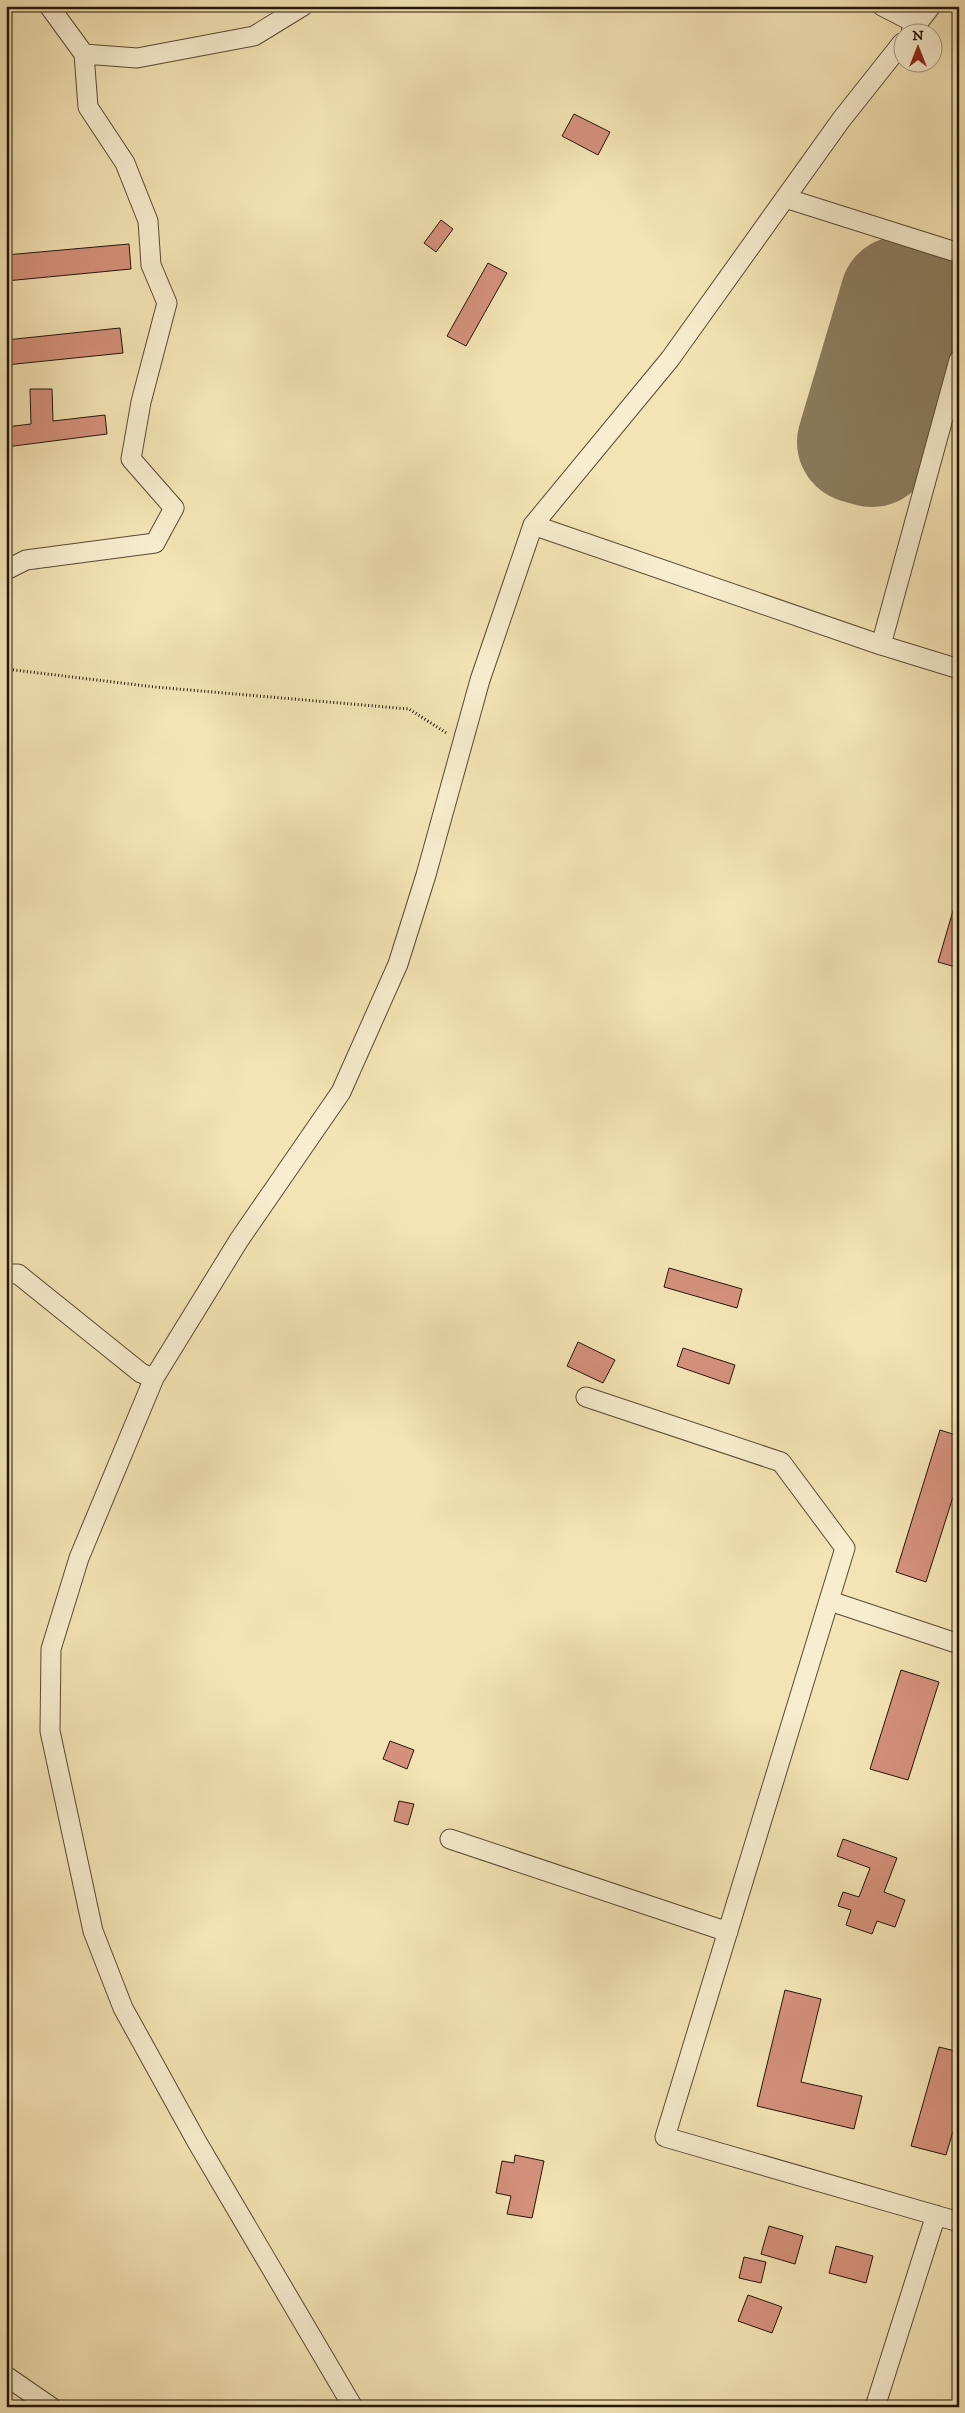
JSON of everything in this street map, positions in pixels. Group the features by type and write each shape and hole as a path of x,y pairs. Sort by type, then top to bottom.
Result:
{"street":[{"path":"6,570 26,560 155,543 174,508 131,459 141,402 167,303 151,265 148,221 128,172 88,107 84,54 49,6"},
{"path":"84,54 137,58 254,36 303,6"},
{"path":"882,6 905,22"},
{"path":"919,22 932,6"},
{"path":"353,2407 197,2142 123,2008 93,1931 50,1731 51,1649 80,1558 154,1378 239,1240 341,1092 398,964 426,875 480,680 533,525 670,359 841,120 892,56"},
{"path":"785,198 959,253"},
{"path":"881,645 959,360"},
{"path":"533,525 881,645 959,668"},
{"path":"6,1274 18,1274 141,1372 154,1378"},
{"path":"586,1397 781,1462 845,1548 665,2137 959,2222"},
{"path":"830,1601 959,1644"},
{"path":"450,1839 728,1932"},
{"path":"875,2407 936,2216"},
{"path":"6,2376 51,2407"}],"path":[{"path":"6,669 155,688 409,709 463,744"}],"building":[{"path":"574,114 610,132 598,155 562,136"},
{"path":"441,220 453,229 436,252 424,243"},
{"path":"129,244 131,269 6,281 6,255"},
{"path":"488,263 507,273 466,346 447,336"},
{"path":"120,328 123,353 6,365 6,340"},
{"path":"30,389 52,389 53,421 105,415 107,434 6,447 6,427 31,424"},
{"path":"955,904 959,905 959,968 938,962"},
{"path":"669,1268 742,1289 737,1308 664,1287"},
{"path":"578,1342 615,1360 603,1383 567,1366"},
{"path":"683,1348 735,1365 729,1384 677,1366"},
{"path":"940,1430 959,1436 959,1478 926,1582 896,1572"},
{"path":"901,1670 939,1682 908,1780 870,1769"},
{"path":"390,1741 414,1750 407,1769 383,1759"},
{"path":"399,1801 414,1804 408,1825 394,1821"},
{"path":"843,1839 897,1858 884,1892 905,1900 895,1927 877,1921 872,1934 846,1925 851,1910 838,1906 843,1892 859,1897 870,1868 837,1856"},
{"path":"785,1990 821,1999 801,2082 862,2096 854,2129 757,2106"},
{"path":"939,2047 959,2052 959,2111 946,2155 911,2146"},
{"path":"515,2155 544,2161 532,2218 507,2214 511,2196 496,2193 502,2161 514,2163"},
{"path":"769,2226 803,2236 795,2264 761,2254"},
{"path":"836,2246 873,2256 866,2283 829,2273"},
{"path":"744,2257 766,2262 761,2283 739,2278"},
{"path":"748,2295 782,2307 772,2333 738,2321"}],"runway":[{"path":"901,297 915,301 872,446 858,442 901,297"}]}
